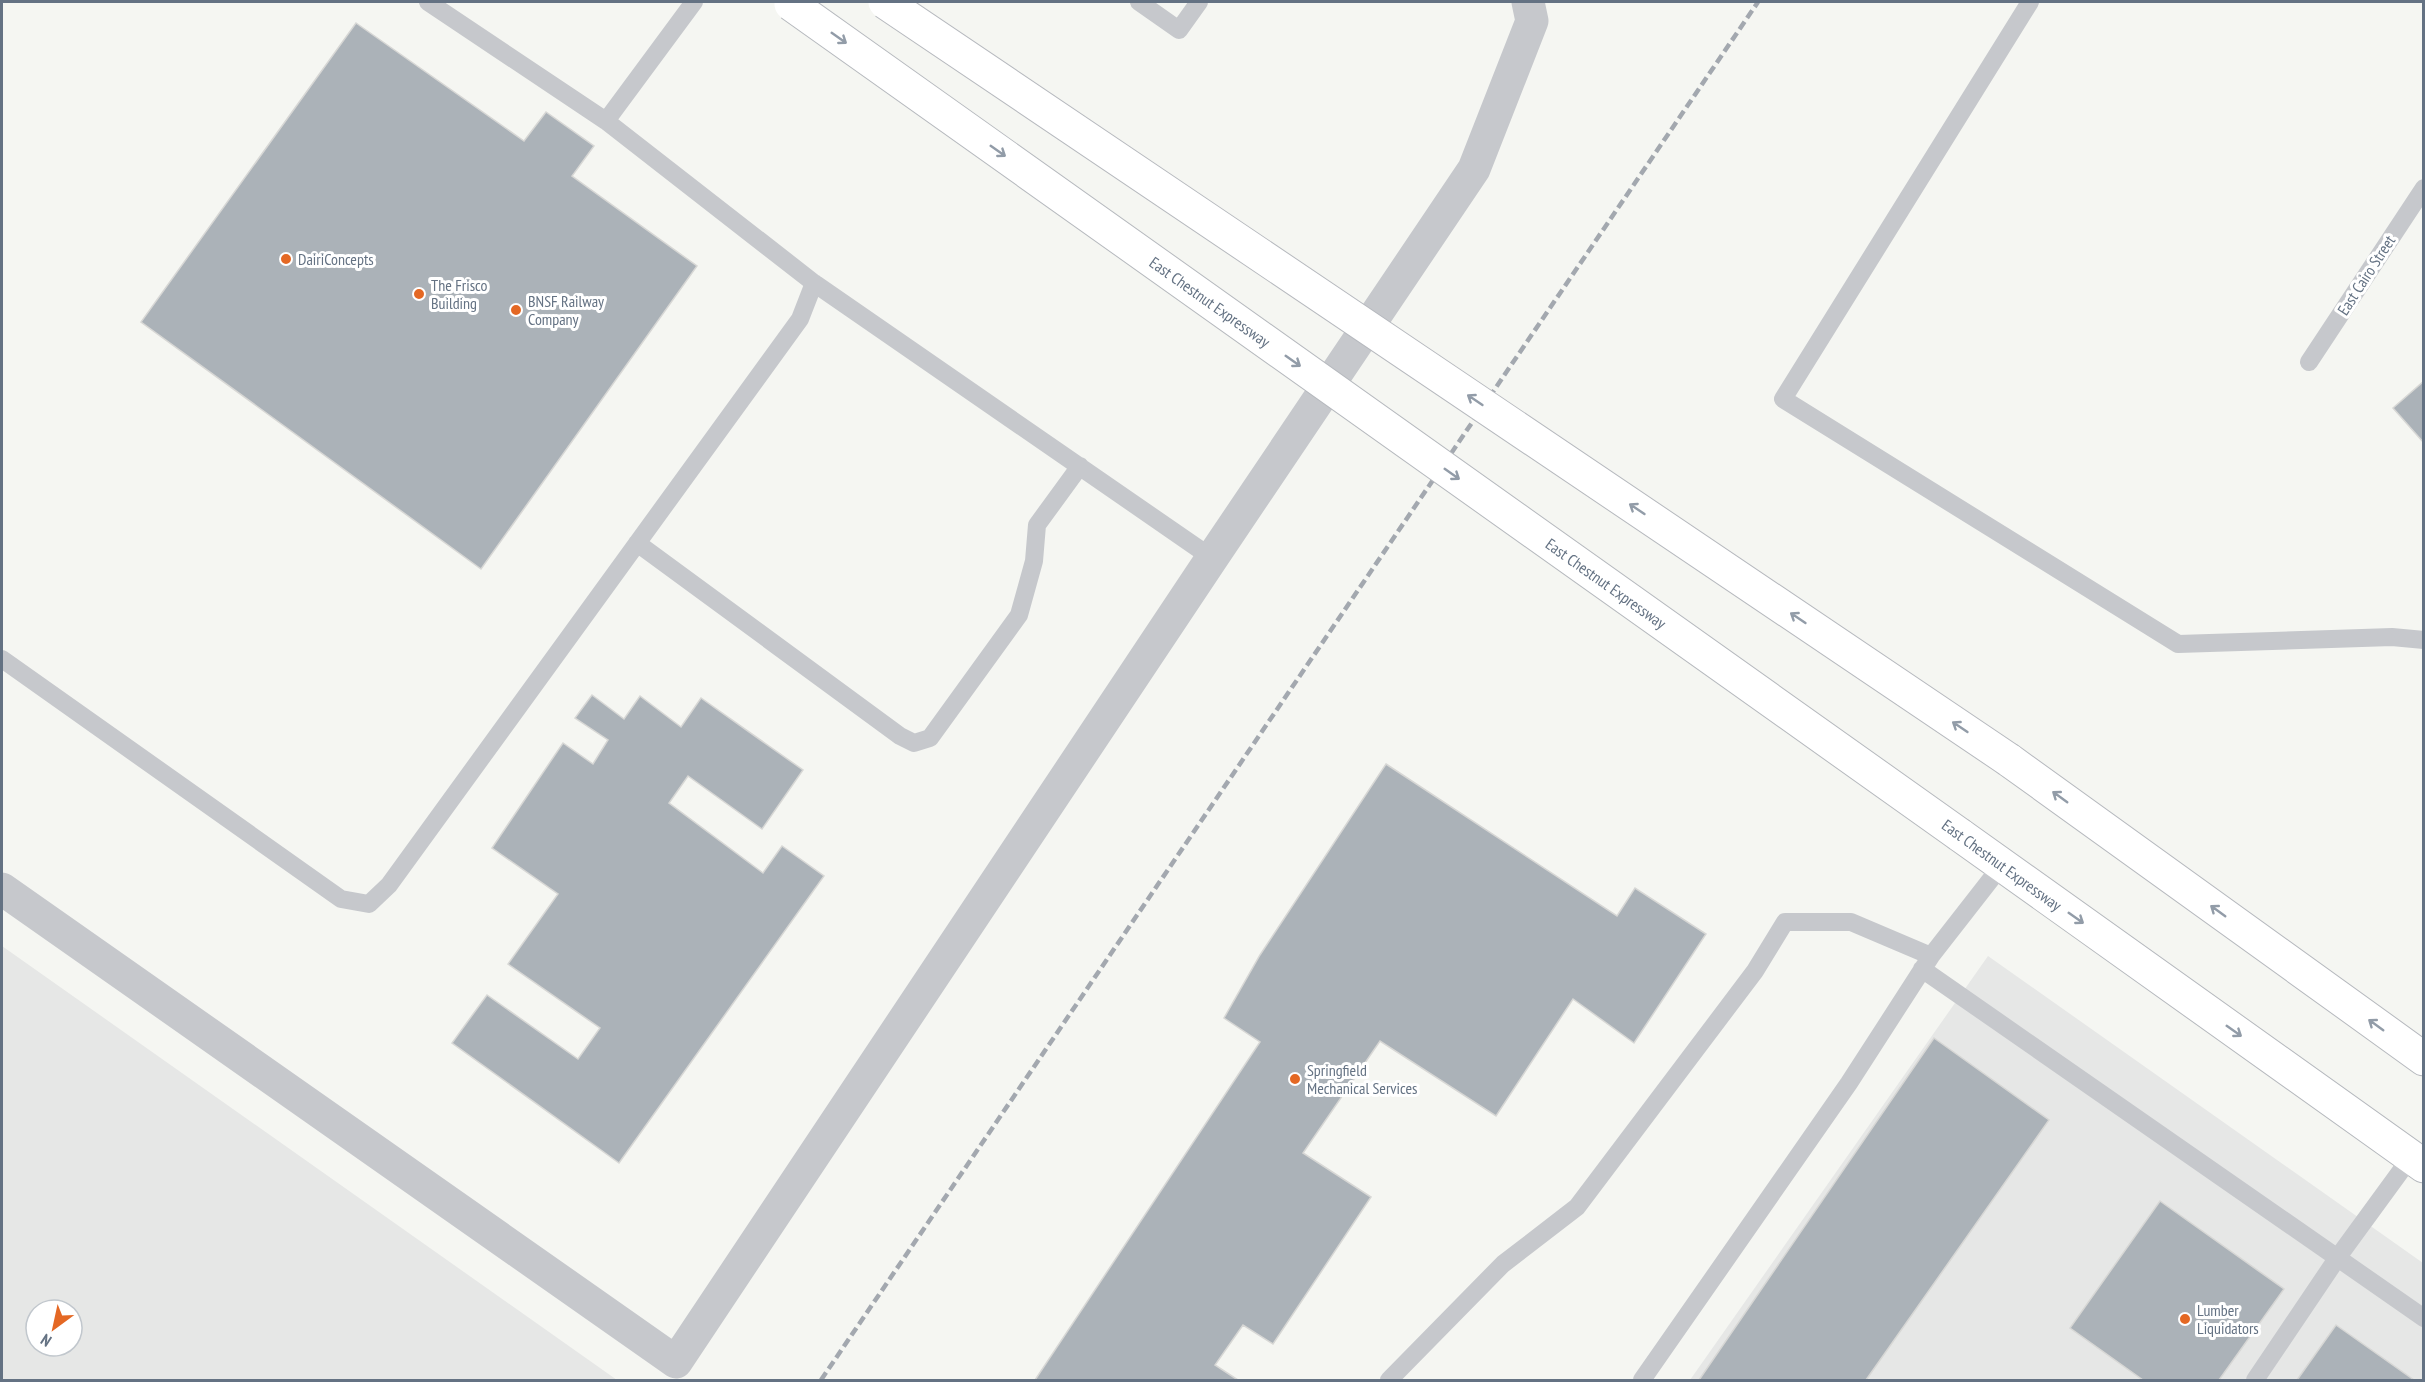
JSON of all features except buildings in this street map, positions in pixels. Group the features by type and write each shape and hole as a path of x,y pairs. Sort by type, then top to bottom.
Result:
{"main road":[{"path":"885,2 2009,760 2424,1059"},
{"name":"East Chestnut Expressway","path":"789,3 2417,1161"}],"street":[{"path":"2,889 676,1362 1474,169 1532,21 1528,2"}],"lane":[{"path":"428,2 606,121 814,283 1212,558"},
{"path":"606,121 694,2"},
{"path":"1139,2 1179,30 1199,2"},
{"path":"2030,2 1783,399 2178,644 2392,637 2424,640"},
{"name":"East Cairo Street","path":"2309,362 2424,188"},
{"path":"2,659 341,899 369,904 389,885 800,319 814,283"},
{"path":"637,543 900,736 914,743 930,738 1019,615 1034,561 1037,525 1080,466"},
{"path":"1642,1380 1849,1083 1927,962 2002,865"},
{"path":"1389,1380 1503,1264 1577,1207 1755,971 1785,922 1851,922 1927,962 2424,1318"},
{"path":"2254,1380 2338,1257 2417,1161"}],"shaded area":[{"path":"2,946 617,1380 2,1380"},
{"path":"1988,956 2423,1263 2423,1380 1690,1380"}],"railway":[{"path":"821,1380 1758,2"}],"place":[{"name":"DairiConcepts","path":"286,259"},
{"name":"The Frisco Building","path":"419,294"},
{"name":"BNSF Railway Company","path":"516,310"},
{"name":"Springfield Mechanical Services","path":"1295,1079"},
{"name":"Lumber Liquidators","path":"2185,1319"}]}
